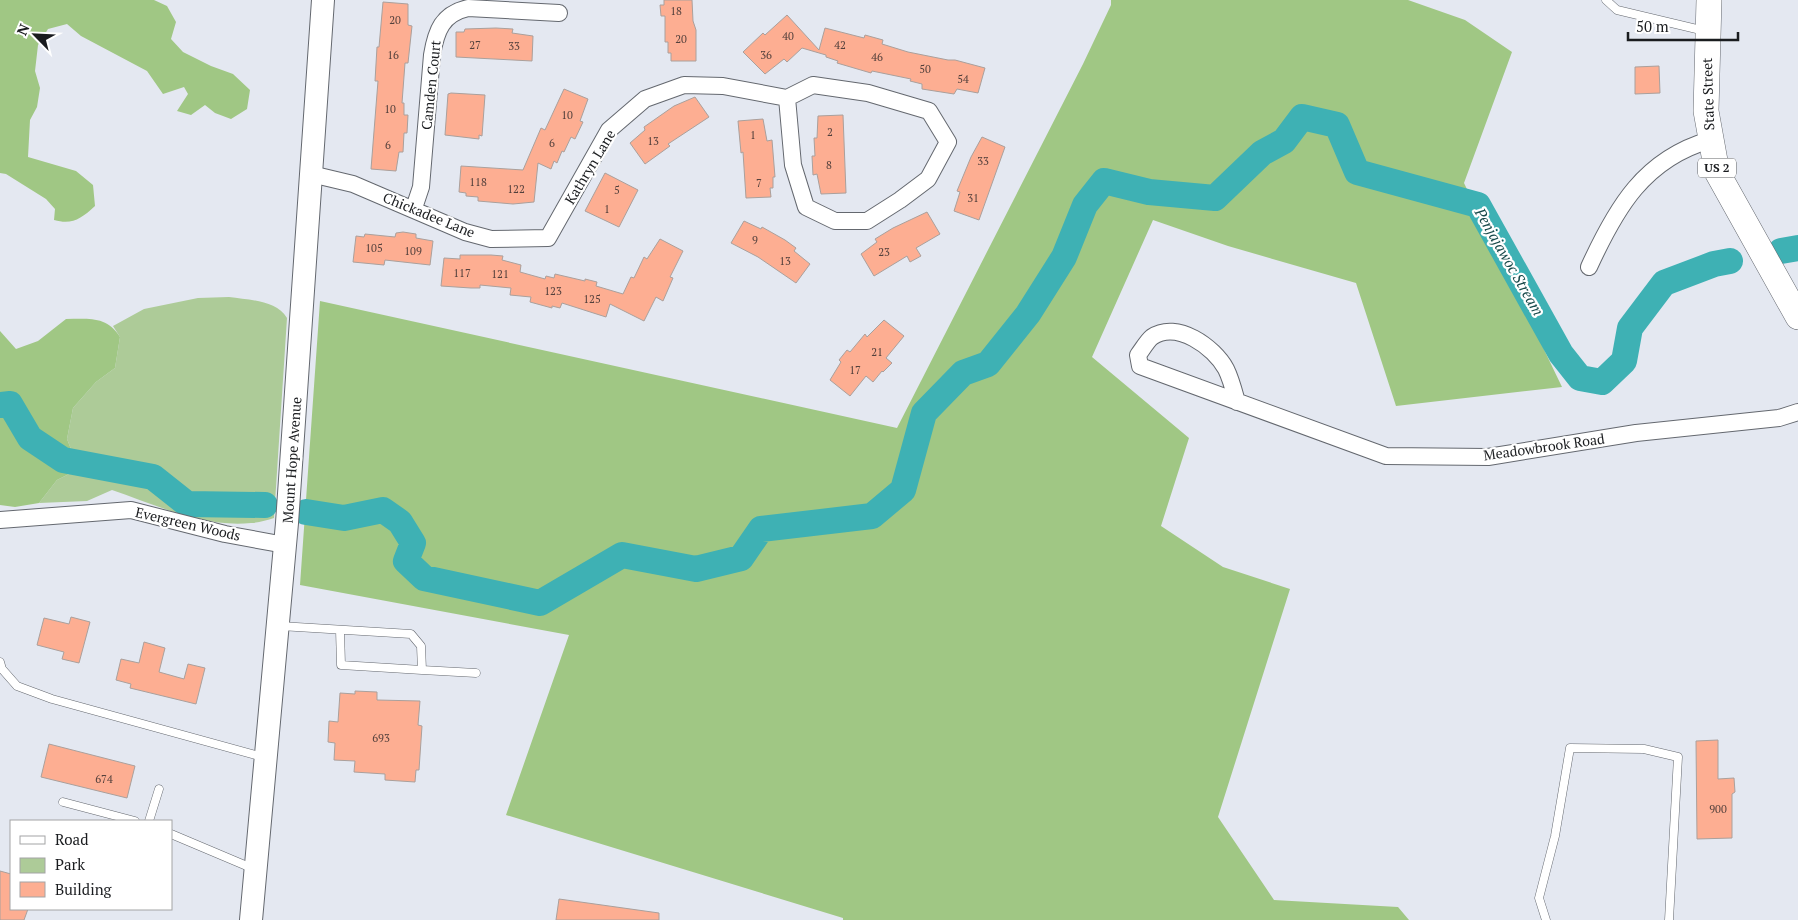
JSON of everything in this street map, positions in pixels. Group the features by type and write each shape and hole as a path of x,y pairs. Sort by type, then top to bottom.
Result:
{"main road":[{"name":"State Street","path":"1709,0 1706,111 1717,172 1798,317"}],"street":[{"name":"Mount Hope Avenue","path":"251,920 285,545 323,0"},
{"name":"Camden Court","path":"414,208 421,187 432,55 436,35 442,22 455,11 468,8 559,13"},
{"name":"Kathryn Lane","path":"548,238 609,130 646,99 684,85 723,86 787,98"},
{"path":"814,85 868,93 929,111 948,142 928,179 900,200 867,220 835,222 806,207 792,165 787,98 814,85"},
{"path":"1589,267 1619,206 1644,178 1688,146 1710,140"},
{"name":"Chickadee Lane","path":"311,174 353,184 414,208 465,232 491,239 548,238"},
{"name":"Meadowbrook Road","path":"1237,402 1225,368 1212,353 1192,336 1171,330 1152,337 1138,355 1140,366 1237,402 1386,456 1488,457 1636,433 1779,418 1798,412"},
{"name":"Evergreen Woods","path":"0,520 131,510 225,534 285,545"}],"lane":[{"path":"1606,0 1617,10 1707,32"},
{"path":"278,626 411,634 421,646 422,670"},
{"path":"340,630 341,665 476,673"},
{"path":"1,667 17,686 52,699 266,758"},
{"path":"1546,920 1539,898 1555,836 1570,748 1644,749 1678,757 1669,920"},
{"path":"149,820 159,789"},
{"path":"63,802 131,820"},
{"path":"172,834 256,869"}],"green space":[{"path":"0,0 154,0 167,6 176,22 171,39 183,52 211,66 233,74 250,90 247,109 231,119 215,113 205,105 191,115 177,111 188,94 184,87 163,94 147,71 81,36 67,24 48,29 38,45 35,71 40,88 37,107 30,120 28,157 76,171 93,185 95,206 76,220 66,222 54,220 55,209 46,199 6,174 0,173"},
{"path":"1111,0 1408,0 1465,20 1512,52 1464,183 1562,387 1396,406 1356,283 1228,246 1153,220 1092,357 1189,438 1161,526 1223,567 1290,589 1218,817 1274,900 1398,907 1409,920 843,920 843,918 506,815 569,635 300,585 320,301 897,428 1083,64 1111,5"},
{"path":"229,297 269,304 282,312 287,318 274,518 254,523 233,524 198,519 112,490 87,501 39,503 57,480 79,469 67,439 73,408 96,382 115,368 120,337 113,326 144,309 198,298"},
{"path":"66,319 97,320 115,330 120,337 115,368 96,382 73,408 67,439 79,469 57,480 39,503 15,507 0,505 0,331 16,349 38,341"}],"building":[{"path":"664,0 692,0 693,21 696,30 696,61 671,61 671,53 668,53 668,42 665,42 665,16 661,16 660,5 664,5"},
{"path":"383,2 408,4 408,25 412,26 408,63 405,63 402,103 404,103 404,115 408,115 407,133 404,133 403,152 399,152 396,171 371,169 378,81 375,81 377,47 379,47"},
{"path":"787,15 819,50 825,28 864,38 865,35 883,40 882,44 908,52 955,60 985,68 978,93 957,89 954,94 922,89 922,84 910,81 911,79 872,71 871,73 837,63 838,61 826,57 826,55 802,48 787,62 784,59 765,74 743,52 763,33 765,35"},
{"path":"465,29 513,29 512,33 533,36 532,61 456,57 456,32 464,32"},
{"path":"1659,66 1660,93 1635,94 1635,67"},
{"path":"564,89 588,99 580,121 583,122 575,139 571,137 564,152 562,151 557,163 554,161 551,169 538,163 534,202 513,204 478,201 478,197 466,196 466,193 459,192 461,166 523,170 541,128 545,130"},
{"path":"448,94 485,95 482,136 479,135 479,139 445,135"},
{"path":"695,97 709,117 668,144 670,146 645,164 630,143 645,130 644,127 674,106"},
{"path":"843,115 846,193 821,194 817,174 813,175 812,156 815,156 814,138 817,138 818,116"},
{"path":"763,119 767,141 772,140 775,177 773,177 773,188 770,188 771,197 746,198 743,152 741,153 738,121"},
{"path":"982,137 1005,147 979,220 954,211 960,192 957,191 971,157"},
{"path":"605,173 638,190 619,227 585,211"},
{"path":"927,212 940,234 916,248 921,256 910,262 907,256 874,276 861,254 877,242 875,239"},
{"path":"744,221 761,229 762,227 785,240 796,248 794,251 810,264 796,283 758,257 731,243"},
{"path":"396,233 416,234 416,238 433,241 430,265 385,260 384,265 353,262 356,236 364,237 365,234 395,237"},
{"path":"660,239 683,251 670,277 673,278 663,301 656,297 644,321 610,304 606,317 562,303 560,308 552,306 552,308 530,302 531,297 510,295 511,288 480,285 480,288 441,286 444,258 460,259 460,255 491,255 503,256 502,260 521,265 520,272 545,279 546,276 554,278 555,274 585,281 585,279 597,282 596,286 623,294 631,277 634,278 644,257 647,259"},
{"path":"884,320 904,336 886,358 892,363 873,382 866,376 850,396 830,380 841,362 839,360 847,350 850,352 865,334 867,337"},
{"path":"71,617 90,622 79,663 62,659 64,652 37,645 44,618 69,624"},
{"path":"144,642 165,648 159,672 184,679 188,664 205,668 196,704 130,688 131,684 116,680 121,659 139,663"},
{"path":"355,691 377,692 377,700 420,701 418,725 422,726 419,770 416,770 415,782 385,780 385,774 354,772 355,761 334,760 335,743 328,742 329,721 338,722 340,693 355,694"},
{"path":"1718,740 1718,779 1734,778 1732,838 1697,839 1696,741"},
{"path":"49,744 135,766 127,798 41,777"},
{"path":"0,871 10,874 10,910 28,910 24,920 0,920"},
{"path":"559,899 659,913 659,920 556,920"}],"waterway":[{"name":"Penjajawoc Stream","path":"306,512 344,518 383,510 400,522 413,543 406,561 424,578 540,603 622,555 696,569 741,558 761,529 872,516 903,490 924,413 963,373 988,364 1028,314 1064,257 1085,205 1104,181 1149,192 1215,198 1262,153 1284,141 1302,117 1337,125 1357,172 1478,205 1561,354 1580,378 1602,382 1624,361 1630,328 1664,283 1714,264 1730,261"},
{"name":"Penjajawoc Stream","path":"1781,251 1798,248"},
{"name":"Penjajawoc Stream","path":"0,405 10,404 30,438 63,460 153,477 187,504 265,505"}]}
